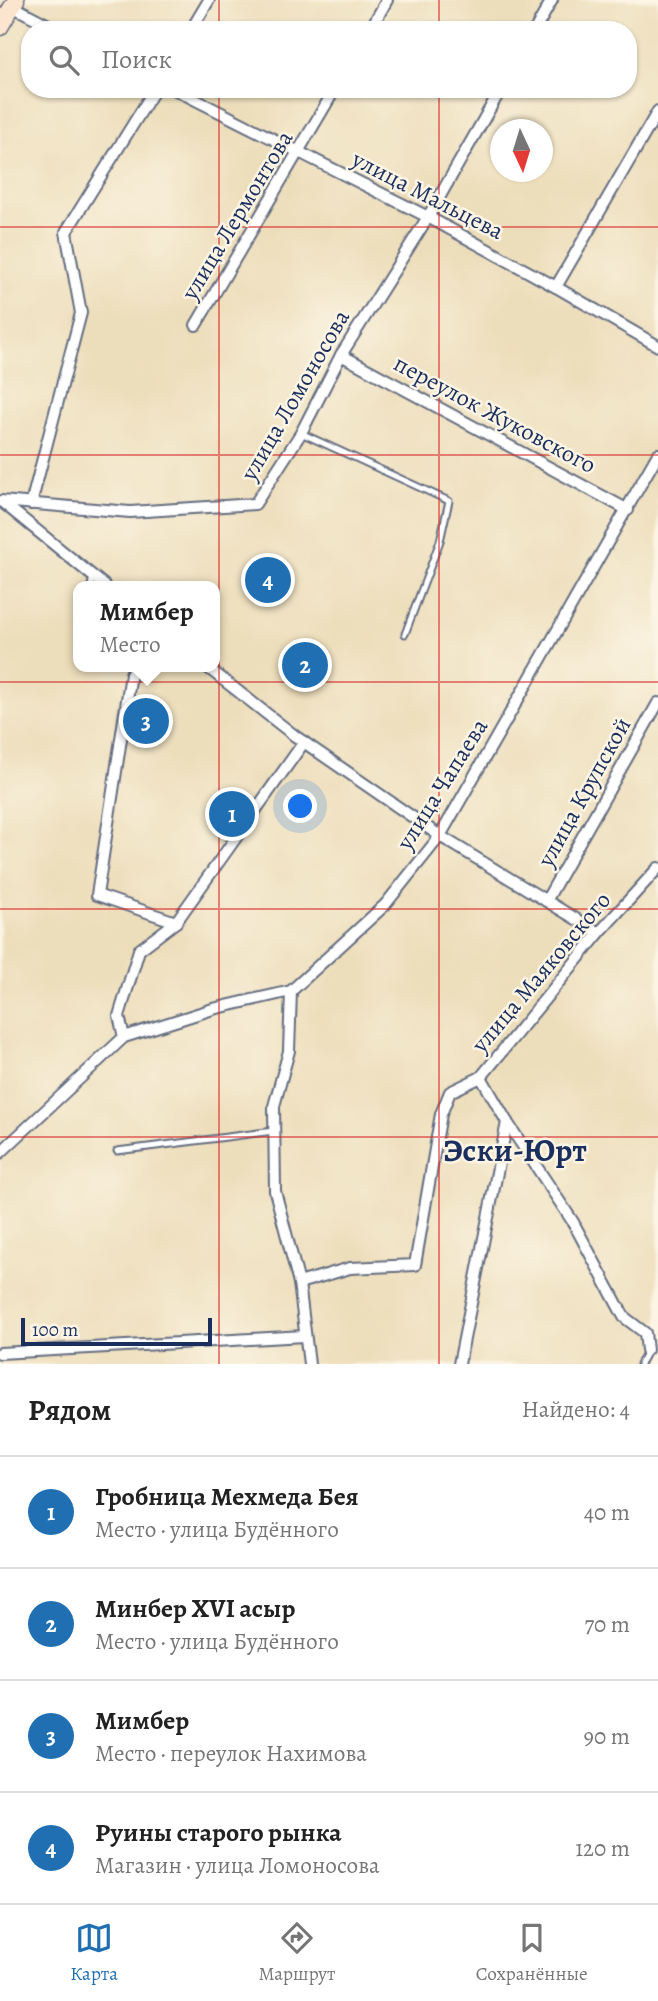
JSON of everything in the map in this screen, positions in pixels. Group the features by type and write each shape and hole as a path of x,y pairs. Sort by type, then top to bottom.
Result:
{"main road":[{"path":"0,27 14,3"}],"street":[{"path":"196,21 209,0"},
{"path":"375,21 387,0"},
{"path":"540,21 552,0"},
{"path":"14,3 43,21"},
{"path":"31,504 81,313 66,232 149,98"},
{"name":"улица Мальцева","path":"192,98 429,217 556,286 658,346"},
{"name":"улица Лермонтова","path":"196,325 330,98"},
{"name":"улица Ломоносова","path":"1,501 130,512 255,504 301,433 341,355 429,217 496,98"},
{"path":"556,286 658,111"},
{"name":"переулок Жуковского","path":"341,355 628,510"},
{"name":"улица Чапаева","path":"0,1153 124,1037 213,1009 291,991 385,905 440,836 658,454"},
{"path":"1,501 92,581"},
{"path":"132,672 97,895 176,922"},
{"path":"213,672 304,742 440,836 599,933"},
{"name":"улица Крупской","path":"546,901 658,703"},
{"path":"124,1037 120,1016 139,950 176,922 304,742"},
{"name":"улица Маяковского","path":"299,1283 350,1268 415,1265 441,1114 450,1092 481,1077 599,933 658,868"},
{"path":"291,991 289,1051 274,1106 275,1191 299,1283 309,1364"},
{"path":"481,1077 507,1122 573,1222 624,1317 645,1333 648,1350"},
{"path":"459,1364 507,1122"},
{"path":"0,1353 305,1336"}],"lane":[{"path":"301,433 449,501 440,541 405,634"},
{"path":"117,1151 274,1132"},
{"path":"640,1364 648,1350"}],"place":[{"name":"Руины старого рынка","path":"268,580"},
{"name":"Минбер XVI асыр","path":"305,665"},
{"name":"Мимбер","path":"146,721"},
{"name":"Гробница Мехмеда Бея","path":"232,814"}],"district":[{"name":"Эски-Юрт","path":"515,1150"}]}
